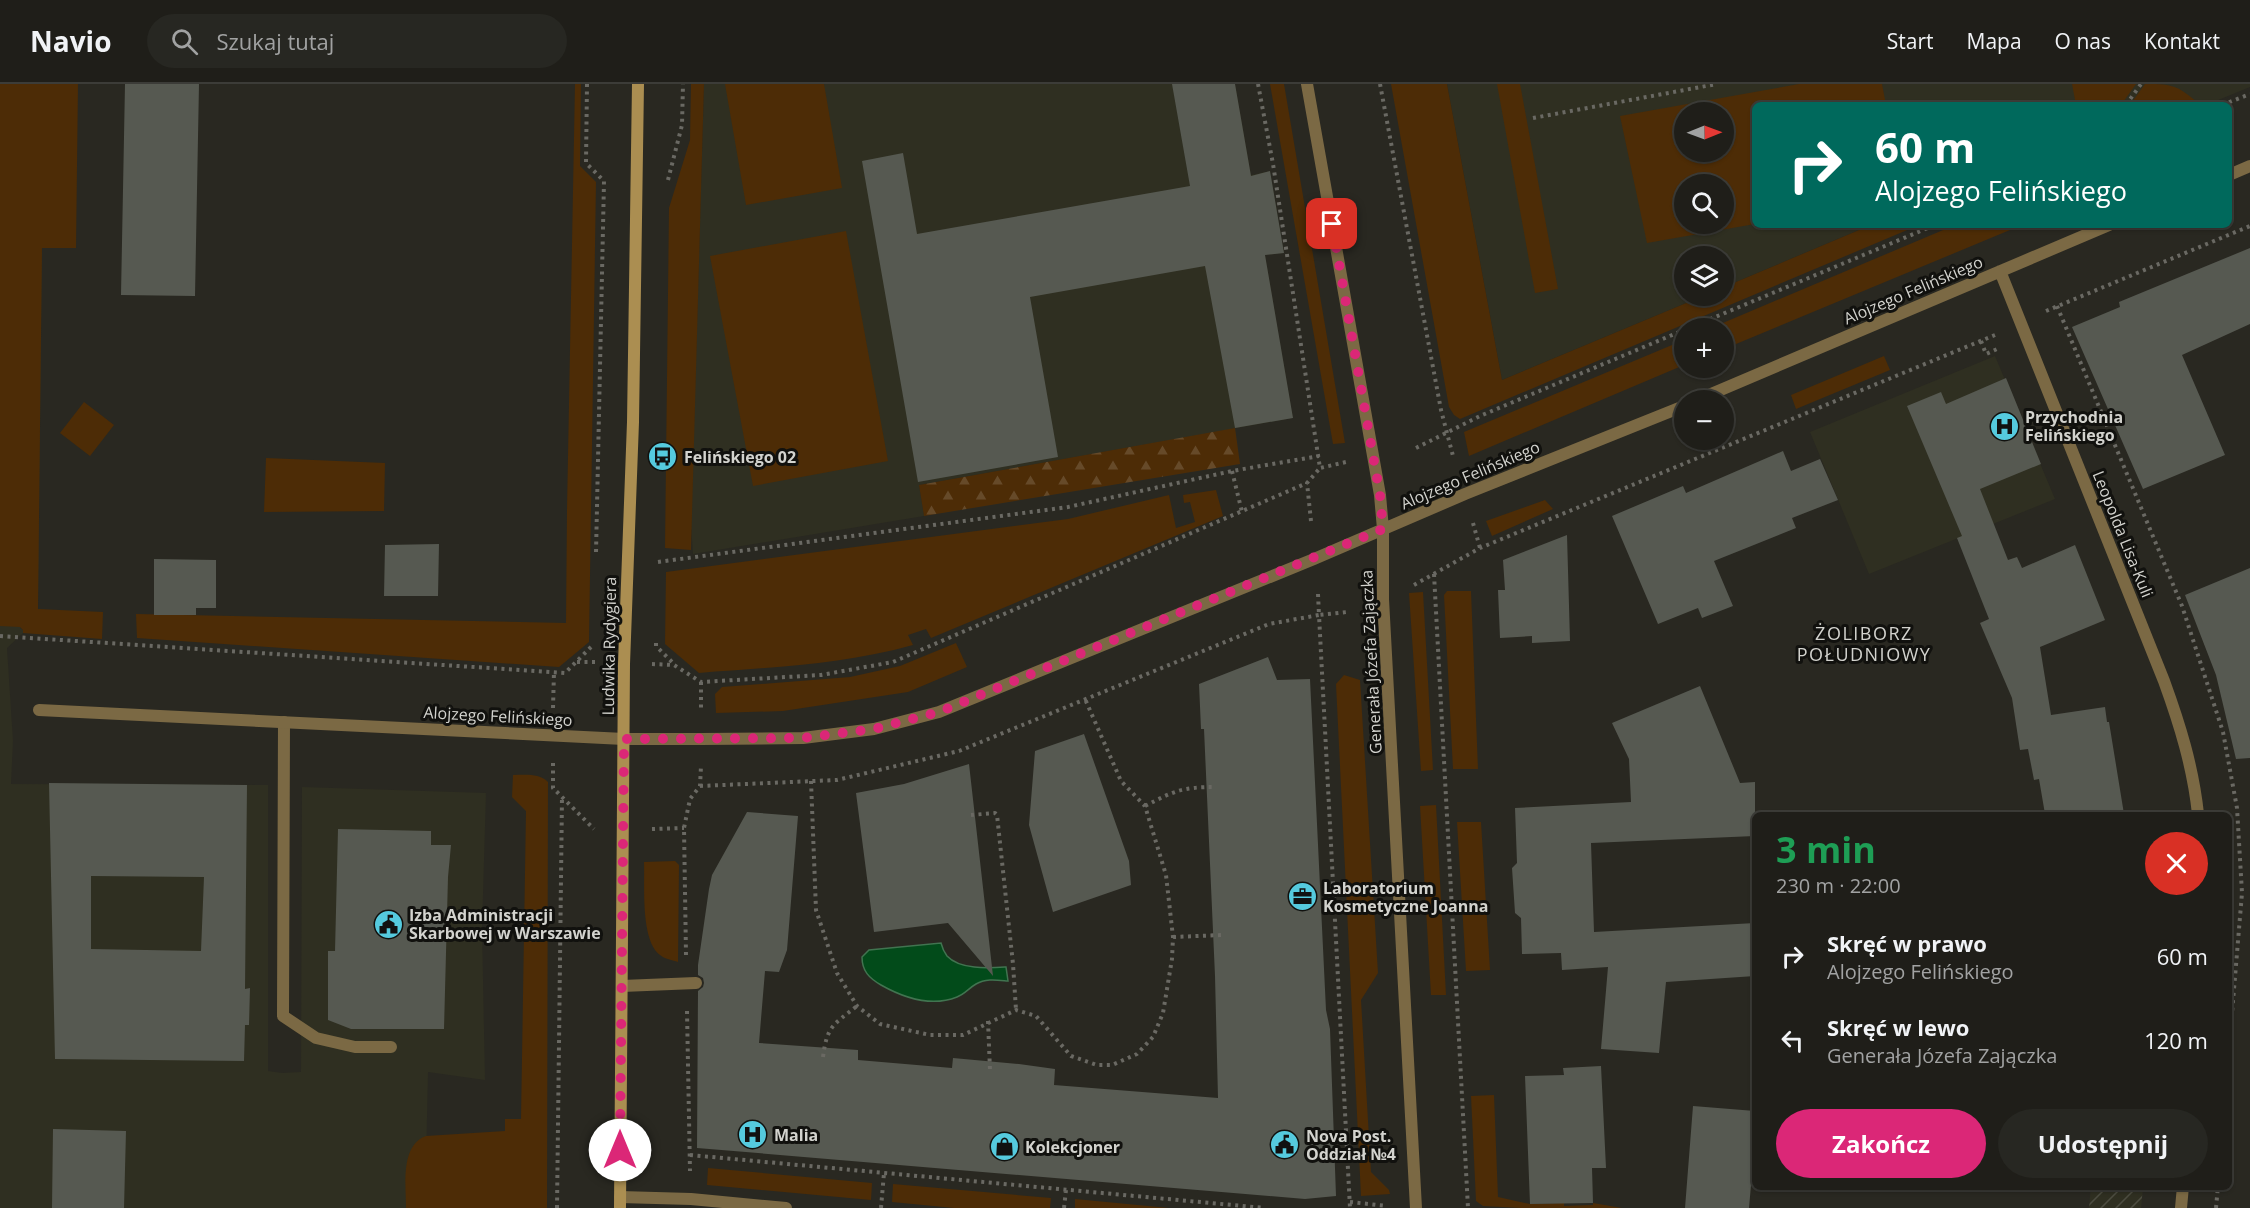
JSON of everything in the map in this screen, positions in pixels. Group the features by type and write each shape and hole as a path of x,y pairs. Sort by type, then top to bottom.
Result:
{"street":[{"name":"Ludwika Rydygiera","path":"620,1203 624,664 633,422 638,84"},
{"name":"Generała Józefa Zajączka","path":"1307,84 1376,466 1383,529 1383,599 1416,1208"},
{"path":"2232,174 2250,166"},
{"name":"Alojzego Felińskiego","path":"1720,390 2102,228"},
{"name":"Leopolda Lisa-Kuli","path":"2000,271 2172,701 2183,732 2194,778 2198,812"},
{"name":"Alojzego Felińskiego","path":"39,710 624,739 803,738 874,729 939,712 1674,410"},
{"path":"284,722 283,1016 316,1038 355,1047 391,1047"},
{"path":"622,986 691,984"},
{"path":"2181,1208 2183,1190"},
{"path":"620,1203 691,1199 786,1208"}],"path":[{"path":"587,84 586,163 604,181 596,563"},
{"path":"1258,84 1273,164 1320,468"},
{"path":"1380,84 1438,398 1453,456"},
{"path":"1533,118 1717,84"},
{"path":"2128,102 2141,84"},
{"path":"2230,102 2250,94"},
{"path":"2039,315 2250,226"},
{"path":"1713,318 1928,228"},
{"path":"1414,585 1480,548 2003,332"},
{"path":"1416,448 1480,416 1674,334"},
{"path":"1981,341 1986,354 1997,349 2001,358"},
{"path":"658,562 1068,507 1232,471 1319,456"},
{"path":"646,664 674,664 701,682 822,675 893,663 1307,483 1320,468 1353,461"},
{"path":"1232,471 1242,512"},
{"path":"1307,483 1311,521"},
{"path":"1473,522 1480,548"},
{"path":"1434,574 1468,1208"},
{"path":"1318,594 1350,1208"},
{"path":"700,786 837,780 959,751 1269,624 1347,612"},
{"path":"0,636 565,673 594,646 594,634"},
{"path":"811,781 816,910 837,973 857,1006 880,1024 930,1035 963,1035 1016,1010 1036,1016 1071,1056 1096,1065 1112,1065 1137,1054 1153,1037 1163,1014 1172,959 1173,937 1166,875 1145,806 1121,781 1085,699"},
{"path":"553,764 553,788 595,830"},
{"path":"1145,806 1175,790 1215,787"},
{"path":"557,1208 562,797"},
{"path":"971,815 995,813 997,815 1016,1010"},
{"path":"648,830 684,828 691,984 691,1199"},
{"path":"1173,937 1222,935"},
{"path":"823,1057 826,1036 831,1026 857,1006"},
{"path":"988,1022 990,1070"},
{"path":"690,1155 1265,1208"},
{"path":"881,1208 884,1173"},
{"path":"1064,1208 1066,1190"},
{"path":"2216,1208 2218,1190"},
{"path":"1350,1202 1391,1206"}],"shaded area":[{"path":"0,84 46,84 38,610 20,628 23,633 7,648 13,741 11,784 268,785 268,1071 282,1073 301,1072 302,787 486,793 482,928 485,1080 428,1072 425,1208 0,1208"},
{"path":"704,84 1235,84 1251,175 1270,171 1284,253 1265,255 1293,418 919,485 924,516 693,554 691,524"},
{"path":"1447,84 2250,84 2250,87 2213,102 1752,102 1752,228 1864,228 1734,283 1734,246 1674,246 1674,306 1679,306 1502,380"},
{"path":"1995,356 2055,499 1869,574 1810,432"},
{"path":"941,943 947,956 959,964 975,967 1006,967 1008,981 984,981 948,1000 918,1000 881,985 870,977 863,966 862,957 869,950"},
{"path":"2091,1190 2143,1190 2141,1208 2089,1208"}],"green space":[{"path":"0,84 78,84 76,248 42,248 38,609 103,612 102,639 23,633 20,627 0,626"},
{"path":"575,84 581,84 580,166 596,182 589,642 559,667 137,638 136,614 566,623"},
{"path":"691,84 704,84 691,550 665,548 669,208 690,140"},
{"path":"725,84 824,84 842,188 746,205"},
{"path":"1270,84 1284,84 1345,443 1333,444"},
{"path":"1391,84 1447,84 1502,380 1679,306 1727,306 1699,318 1674,318 1674,329 1460,419 1449,407"},
{"path":"1497,84 1520,84 1558,289 1535,293"},
{"path":"1799,84 1882,84 1885,102 1752,102 1752,225 1734,228 1734,174 1674,174 1674,234 1698,234 1647,243 1620,116 1674,106 1674,162 1734,162 1734,102 1698,102"},
{"path":"2072,84 2136,84 2123,102 2075,102"},
{"path":"2145,84 2176,87 2197,102 2132,102"},
{"path":"1864,228 1912,228 1734,303 1734,283"},
{"path":"1948,228 2015,228 1734,345 1734,318"},
{"path":"846,231 888,461 753,486 710,256"},
{"path":"1674,344 1674,369 1469,456 1464,432"},
{"path":"1884,356 1890,370 1796,409 1791,395"},
{"path":"84,402 114,425 90,456 60,433"},
{"path":"1235,428 1240,464 924,516 919,485"},
{"path":"266,458 385,463 384,511 264,512"},
{"path":"1216,490 1223,516 931,638 926,629 908,635 913,645 833,661 699,673 665,644 666,572 1068,519 1169,495 1176,528 1195,522 1190,502 1184,503 1183,495"},
{"path":"1545,500 1553,509 1492,536 1486,521"},
{"path":"1447,591 1471,591 1478,769 1453,769 1444,595"},
{"path":"1423,592 1433,770 1421,771 1409,593"},
{"path":"956,643 967,667 908,692 783,711 716,713 715,694 722,687 850,677 900,666"},
{"path":"1344,675 1360,680 1378,973 1361,1000 1371,1172 1389,1190 1390,1194 1361,1196 1336,684"},
{"path":"513,775 536,776 548,782 547,1208 406,1208 406,1167 412,1148 418,1141 426,1136 505,1131 505,1119 521,1119 526,811 512,797"},
{"path":"1436,805 1446,995 1431,995 1420,806"},
{"path":"1457,822 1481,822 1490,970 1466,971"},
{"path":"675,861 679,865 678,962 662,956 654,948 646,925 644,898 644,862"},
{"path":"1494,1095 1498,1197 1530,1204 1564,1203 1564,1206 1593,1205 1593,1203 1622,1208 1521,1208 1483,1206 1476,1201 1471,1096"},
{"path":"708,1168 872,1183 871,1200 707,1185"},
{"path":"893,1184 1051,1198 1050,1208 954,1208 892,1202"},
{"path":"1075,1199 1169,1208 1075,1208"}],"building":[{"path":"125,84 199,84 195,296 121,295"},
{"path":"1172,84 1235,84 1251,176 1270,171 1284,253 1265,255 1293,418 1235,428 1205,266 1030,297 1058,457 918,482 862,161 903,153 917,234 1190,186"},
{"path":"2250,248 2250,324 2182,355 2225,455 2143,489 2072,327 2120,307 2119,302"},
{"path":"2006,378 2041,464 1980,489 2008,560 2017,557 2022,568 2075,545 2105,620 2040,647 2051,715 2105,707 2124,812 2045,812 2039,779 2034,780 2028,749 2020,750 2012,698 1980,623 1989,619 1957,538 1962,536 1907,406 1941,392 1946,404"},
{"path":"1783,451 1791,471 1820,459 1838,500 1792,518 1796,528 1714,561 1733,606 1702,618 1698,608 1658,624 1612,516 1683,486 1686,493"},
{"path":"1567,535 1570,641 1532,643 1532,636 1500,638 1498,590 1505,590 1503,560"},
{"path":"439,544 438,596 384,596 385,545"},
{"path":"154,559 216,560 216,608 196,608 196,615 154,615"},
{"path":"2250,568 2250,758 2236,759 2216,675 2185,595"},
{"path":"1268,657 1277,680 1310,679 1326,1010 1330,1029 1336,1196 1305,1199 697,1148 698,991 704,983 703,978 698,975 698,965 709,889 712,875 747,812 798,816 787,950 779,972 765,971 759,1043 858,1050 858,1060 952,1068 953,1058 1019,1064 1055,1069 1054,1085 1218,1098 1204,729 1201,729 1199,684"},
{"path":"1700,686 1740,783 1755,782 1752,836 1591,843 1594,932 1752,923 1752,976 1666,982 1659,1053 1601,1049 1608,967 1562,970 1561,953 1522,954 1521,918 1515,913 1512,868 1517,863 1515,808 1631,802 1629,759 1612,723"},
{"path":"1084,734 1129,861 1131,885 1053,912 1029,825 1035,751"},
{"path":"969,764 993,976 948,923 874,932 856,793 904,784"},
{"path":"49,783 247,785 245,989 250,988 249,1025 245,1025 244,1061 55,1059","holes":["91,876 204,877 201,951 91,949"]},
{"path":"338,829 431,831 431,845 451,845 444,1029 351,1029 328,1020 328,951 335,951"},
{"path":"1601,1066 1606,1168 1592,1168 1593,1203 1530,1204 1525,1076 1564,1075 1563,1068"},
{"path":"1693,1106 1752,1111 1752,1185 1749,1208 1685,1208"},
{"path":"53,1129 126,1131 124,1208 52,1208"}],"place":[{"name":"Przychodnia Felińskiego","path":"2004,426"},
{"name":"Felińskiego 02","path":"663,457"},
{"name":"Laboratorium Kosmetyczne Joanna","path":"1302,897"},
{"name":"Izba Administracji Skarbowej w Warszawie","path":"388,924"},
{"name":"Malia","path":"753,1135"},
{"name":"Nova Post. Oddział №4","path":"1285,1145"},
{"name":"Kolekcjoner","path":"1004,1147"}],"district":[{"name":"ŻOLIBORZ POŁUDNIOWY","path":"1864,644"}],"route":[{"path":"620,1150 624,739 803,738 874,729 939,712 1383,529 1380,495 1332,224"}]}
